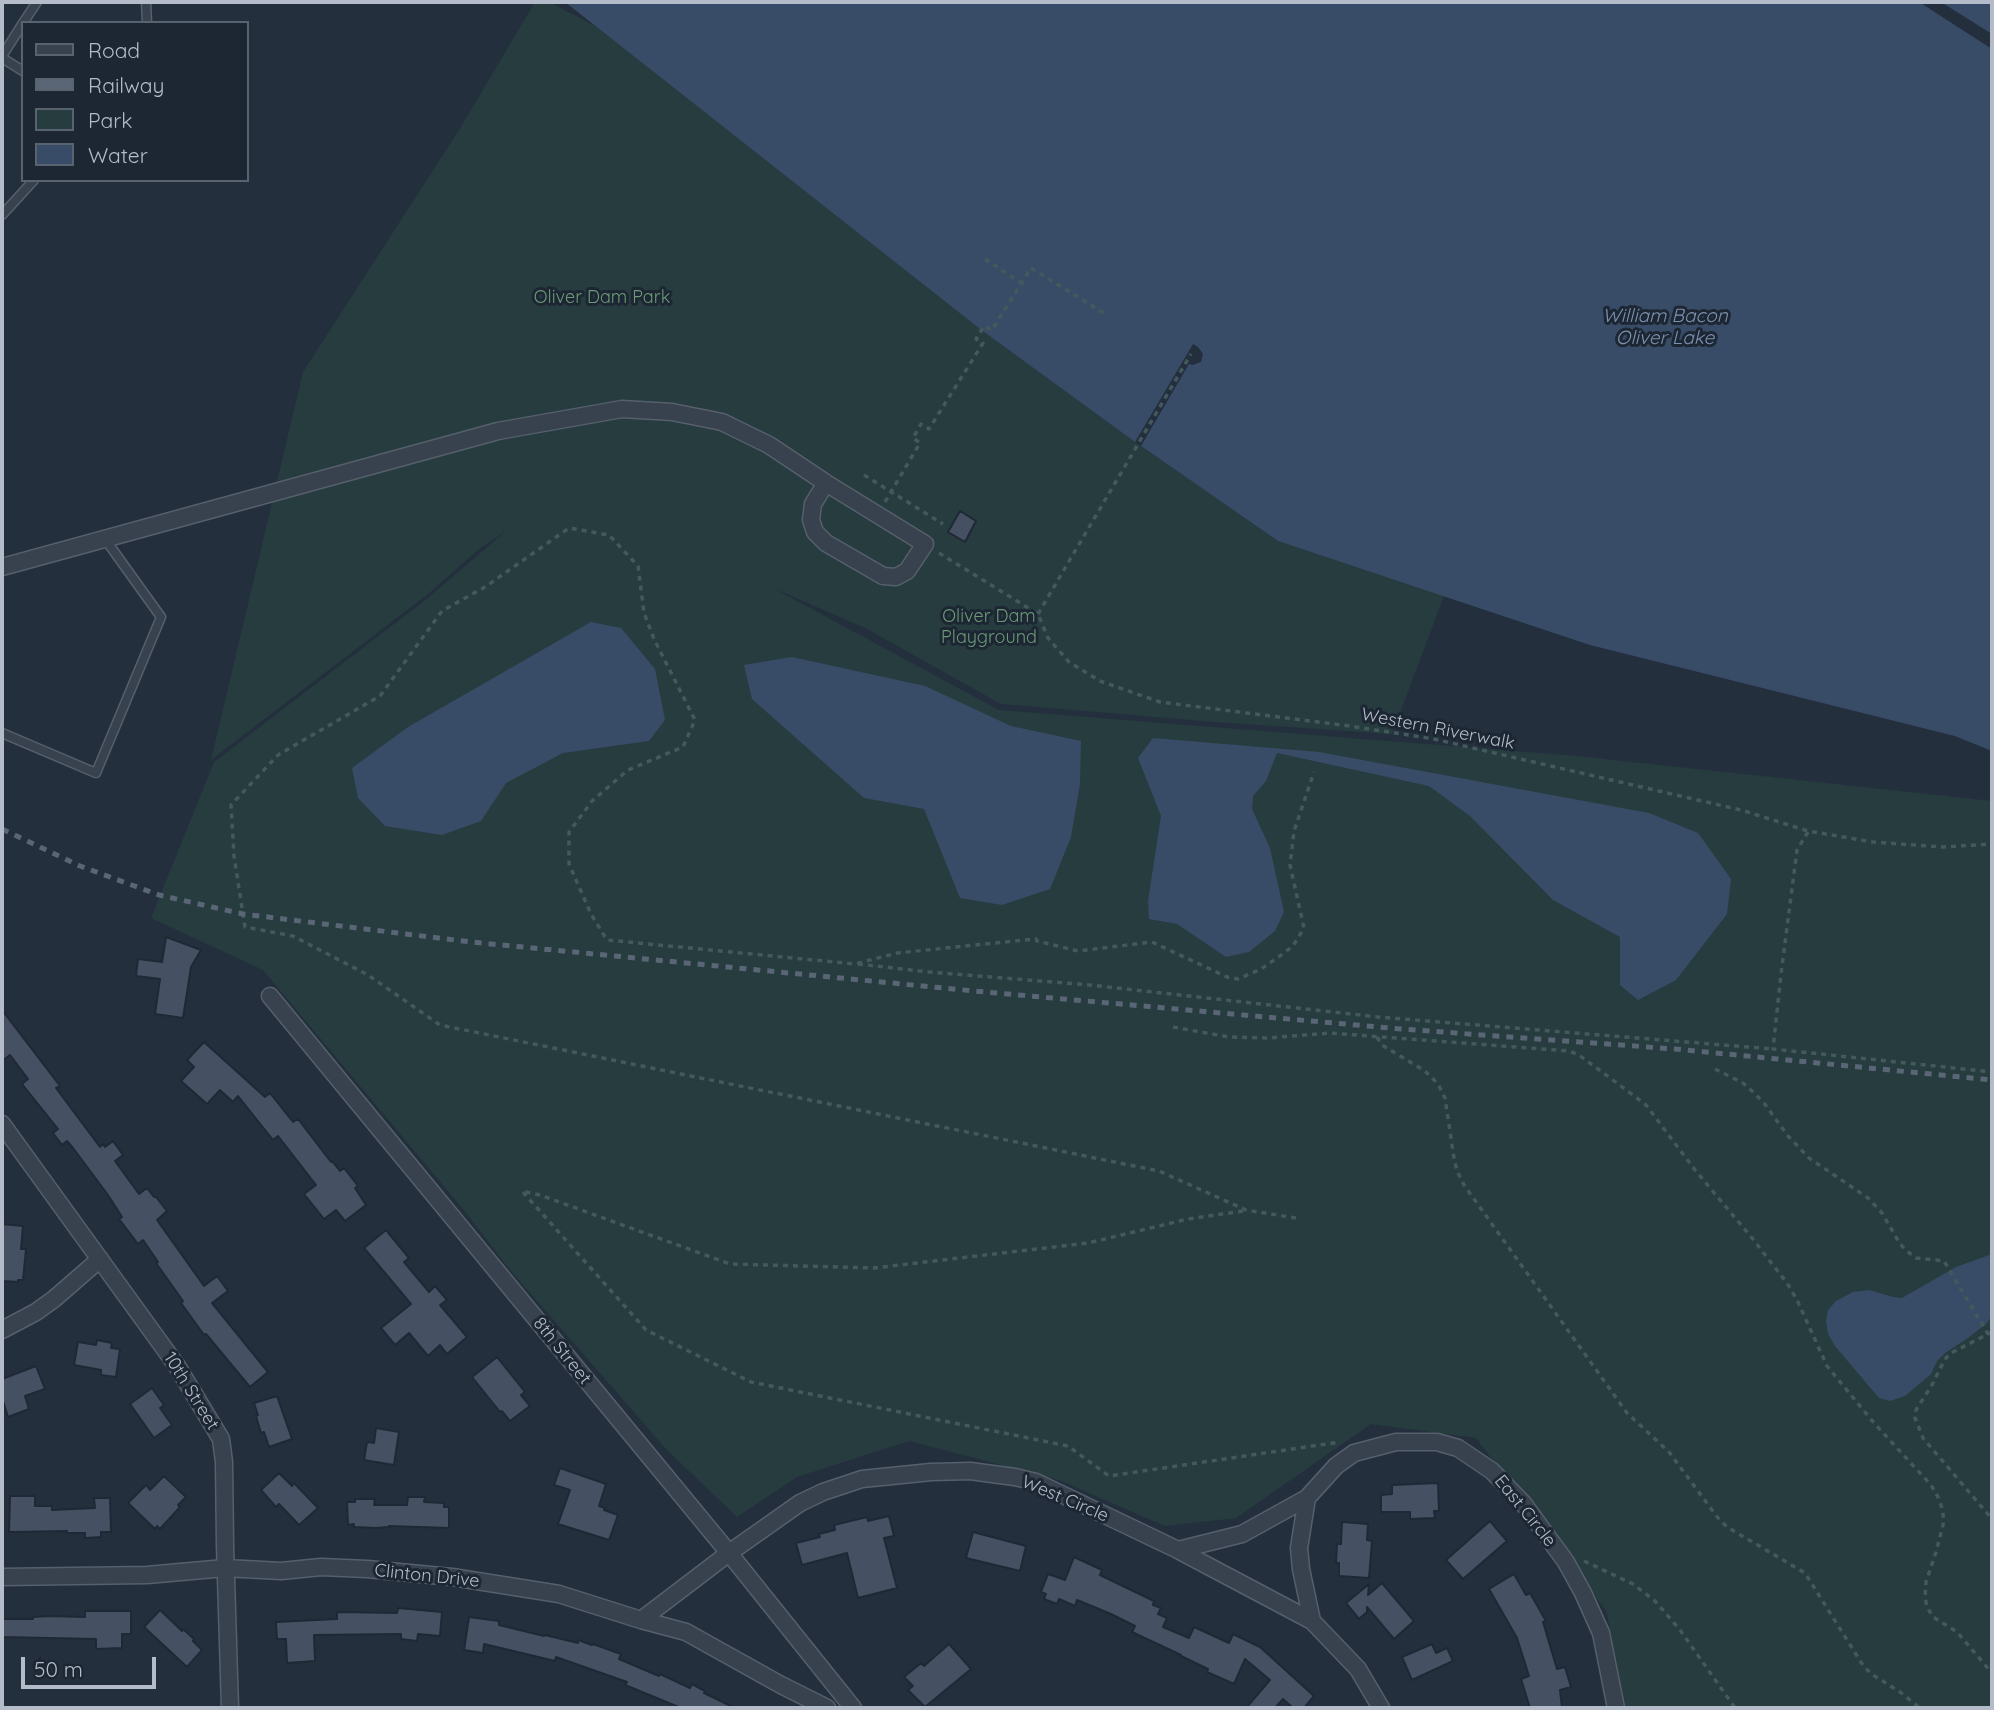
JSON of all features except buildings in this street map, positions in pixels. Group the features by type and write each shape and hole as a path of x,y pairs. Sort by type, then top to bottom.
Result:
{"street":[{"path":"2,567 498,431 622,410 672,412 722,422 769,445 925,544 907,571 896,578 883,576 827,543 815,532 811,520 813,504 826,483"},
{"name":"8th Street","path":"270,996 729,1553 853,1708"},
{"name":"10th Street","path":"2,1124 177,1366 221,1440 225,1462 225,1568 230,1708"},
{"path":"2,1330 54,1299 100,1259"},
{"name":"East Circle","path":"1307,1498 1336,1466 1354,1453 1396,1442 1437,1442 1458,1448 1492,1471 1523,1503 1566,1562 1583,1592 1601,1633 1616,1708"},
{"name":"West Circle","path":"641,1620 800,1503 862,1479 970,1471 1035,1482 1178,1550 1312,1621 1358,1669 1381,1708"},
{"path":"1178,1550 1242,1534 1307,1498"},
{"path":"1307,1498 1299,1548 1312,1621"},
{"name":"Clinton Drive","path":"2,1577 147,1575 225,1568 281,1571 321,1567 452,1577 559,1594 686,1632 827,1708"}],"lane":[{"path":"24,21 37,2"},
{"path":"146,2 147,21"},
{"path":"21,26 2,57 21,70"},
{"path":"2,215 32,182"},
{"path":"2,733 96,773 161,617 105,539"}],"path":[{"path":"985,259 1021,283"},
{"path":"877,514 920,443 913,438 921,424 929,429 983,343 976,339 984,326 992,330 1031,268 1107,315"},
{"path":"925,544 1038,614 1191,354"},
{"path":"864,475 943,524"},
{"path":"1296,1218 1245,1210 1159,1171 440,1025 368,975 293,936 245,927 234,856 231,805 278,755 380,696 442,611 485,587 569,528 609,535 638,566 644,613 654,639 695,720 683,747 628,770 592,801 569,832 569,863 591,914 607,940 1090,985 1404,1019 1773,1049 1992,1072"},
{"name":"Western Riverwalk","path":"1038,614 1048,638 1069,663 1100,681 1160,702 1434,739 1728,807 1808,831 1873,842 1942,848 1992,844"},
{"path":"855,964 897,953 1035,939 1078,951 1152,942 1227,977 1238,979 1247,976 1293,946 1304,928 1290,865 1294,831 1314,772"},
{"path":"1773,1049 1797,850 1808,831"},
{"path":"1172,1027 1229,1037 1268,1038 1330,1033 1569,1051 1579,1055 1646,1105 1787,1283 1827,1366 1874,1423 1931,1485 1942,1508 1944,1521 1926,1582 1927,1607 1933,1617 1957,1632 1992,1673"},
{"path":"1377,1037 1382,1045 1425,1071 1438,1084 1446,1098 1454,1158 1464,1185 1627,1413 1669,1452 1727,1527 1805,1573 1864,1667 1920,1708"},
{"path":"1715,1069 1743,1083 1753,1092 1809,1158 1868,1198 1882,1213 1900,1244 1908,1252 1916,1258 1944,1261 1990,1333 1951,1353 1945,1359 1916,1410 1915,1418 1923,1438 1992,1519"},
{"path":"1245,1210 1188,1219 1088,1243 874,1268 730,1264 540,1195 522,1191 646,1330 751,1382 1068,1446 1109,1476 1346,1442"},
{"path":"1566,1562 1575,1558 1605,1570 1633,1584 1655,1601 1680,1630 1735,1708"}],"green space":[{"path":"535,2 549,2 597,27 980,329 1135,442 1278,541 1444,596 1392,734 1001,704 865,628 773,588 999,710 1577,756 1992,801 1992,1708 1622,1708 1607,1612 1476,1438 1371,1424 1236,1518 1165,1526 1059,1480 909,1441 797,1477 737,1517 667,1450 510,1270 467,1214 263,970 151,918 214,762 428,598 506,531 479,549 428,594 211,760 303,372 459,130"}],"water":[{"name":"William Bacon Oliver Lake","path":"565,2 1919,2 1992,49 1992,751 1955,736 1590,645 1278,541 1141,446 1189,364 1201,362 1203,354 1198,347 1193,344 1135,442 980,329"},
{"path":"1941,2 1992,2 1992,34"},
{"path":"591,622 621,628 655,669 665,720 649,741 563,753 506,783 481,821 442,835 385,826 358,798 352,768 408,727"},
{"path":"792,657 925,686 1011,726 1081,741 1080,784 1071,837 1050,889 1002,905 960,898 924,809 864,798 752,699 744,665"},
{"path":"1153,738 1319,752 1649,813 1698,833 1731,879 1727,914 1676,980 1638,1000 1620,985 1620,937 1553,900 1470,816 1429,786 1277,753 1266,781 1253,796 1252,809 1270,848 1284,912 1275,931 1249,952 1226,957 1177,924 1149,919 1148,901 1161,816 1138,758"},
{"path":"1992,1254 1992,1315 1987,1323 1945,1353 1937,1361 1931,1374 1905,1396 1890,1401 1879,1398 1828,1334 1828,1310 1836,1301 1853,1292 1869,1290 1902,1298 1956,1267"}],"railway":[{"path":"2,829 80,866 159,895 243,914 471,942 974,991 1401,1029 1675,1049 1992,1080"}],"park label":[{"name":"Oliver Dam Park","path":"602,298"},
{"name":"Oliver Dam Playground","path":"989,627"}]}
